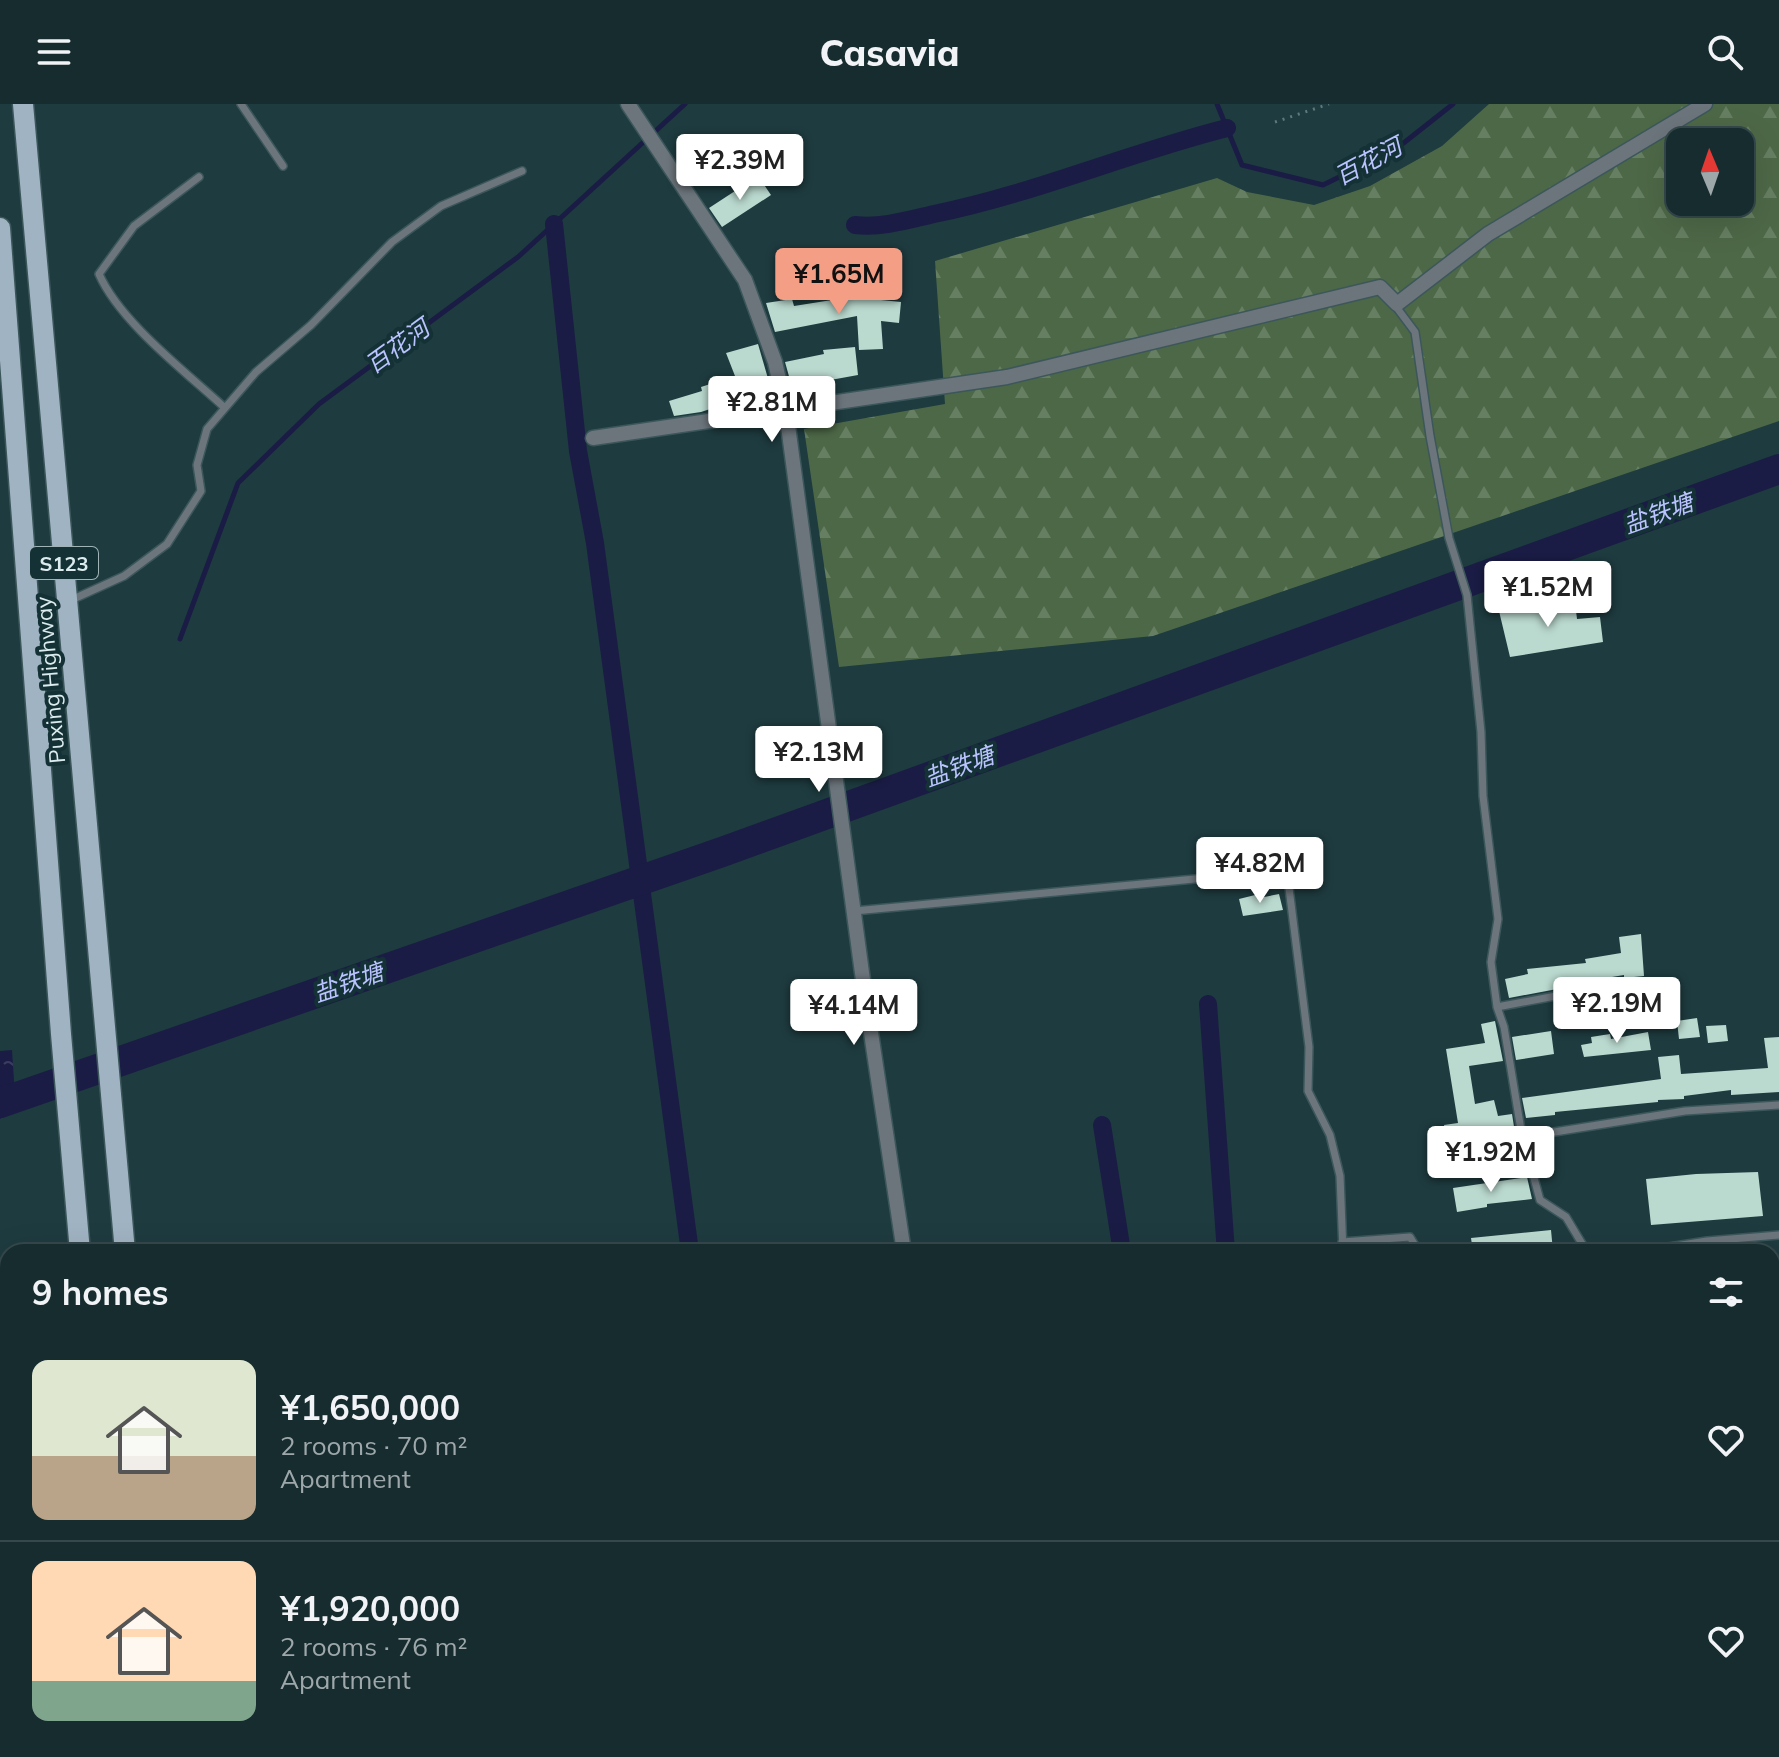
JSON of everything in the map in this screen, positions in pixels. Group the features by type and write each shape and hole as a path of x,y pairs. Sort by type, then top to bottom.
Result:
{"main road":[{"name":"Puxing Highway","path":"23,104 124,1244"},
{"name":"Puxing Highway","path":"0,228 79,1244"}],"street":[{"path":"628,104 745,280 775,362 786,411 903,1244"},
{"path":"593,438 1007,377 1380,287 1397,304 1488,234 1705,104"}],"lane":[{"path":"241,104 283,166"},
{"path":"67,602 124,576 167,544 201,491 197,465 207,429 256,372 311,325 392,242 441,206 522,171"},
{"path":"199,177 134,226 99,274 107,292 133,322 225,408"},
{"path":"1380,287 1415,332 1449,538 1467,595 1481,732 1483,796 1498,919 1491,962 1523,1137 1540,1200 1566,1217 1582,1244"},
{"path":"854,911 1281,871 1289,888 1309,1047 1308,1091 1330,1135 1340,1176 1342,1242 1410,1237 1414,1244"},
{"path":"1497,1007 1609,986"},
{"path":"1523,1137 1685,1111 1779,1105"},
{"path":"1688,1244 1779,1235"}],"path":[{"path":"1275,122 1329,104"}],"green space":[{"path":"1489,104 1779,104 1779,421 1153,636 839,667 804,429 945,404 935,261 1217,178 1247,192 1314,205 1370,186 1442,146"}],"water":[{"path":"12,1050 16,1110 0,1119 0,1051"}],"building":[{"path":"758,176 771,195 722,227 709,208"},
{"path":"851,297 901,302 899,323 881,321 883,349 859,350 857,316 775,332 766,303 792,299 794,306"},
{"path":"758,344 771,389 701,412 674,416 669,401 735,376 726,353"},
{"path":"855,347 858,375 792,387 785,362 824,354 823,350"},
{"path":"1575,603 1577,619 1600,617 1603,642 1510,657 1499,611"},
{"path":"1259,894 1259,898 1279,894 1283,910 1243,916 1239,899"},
{"path":"1641,934 1644,976 1624,978 1624,975 1509,998 1505,979 1528,974 1527,969 1586,963 1585,959 1621,953 1619,937"},
{"path":"1697,1018 1700,1037 1679,1039 1677,1021"},
{"path":"1495,1021 1503,1061 1469,1066 1475,1104 1494,1100 1498,1116 1512,1114 1515,1133 1448,1146 1444,1125 1458,1123 1446,1049 1485,1043 1481,1024"},
{"path":"1726,1025 1728,1041 1708,1043 1706,1026"},
{"path":"1551,1031 1554,1054 1516,1060 1512,1037"},
{"path":"1648,1032 1651,1050 1584,1057 1581,1045 1592,1043 1591,1037 1610,1034 1611,1039"},
{"path":"1779,1037 1779,1092 1731,1095 1731,1090 1684,1096 1684,1099 1555,1112 1555,1115 1526,1118 1522,1098 1661,1079 1658,1057 1679,1055 1681,1074 1768,1068 1764,1038"},
{"path":"1758,1172 1763,1216 1651,1225 1646,1179"},
{"path":"1527,1177 1532,1199 1487,1204 1487,1207 1457,1212 1453,1188"},
{"path":"1551,1230 1552,1244 1472,1244 1471,1238"}],"waterway":[{"name":"百花河","path":"180,639 238,483 319,404 518,257 685,104"},
{"name":"百花河","path":"1217,104 1242,165 1323,185 1396,149 1453,104"},
{"path":"855,225 895,223 971,206 1227,128"},
{"path":"554,224 578,451 595,543 689,1244"},
{"name":"盐铁塘","path":"0,1103 722,852 1779,469"},
{"path":"1208,1004 1225,1244"},
{"path":"1102,1125 1121,1244"}]}
